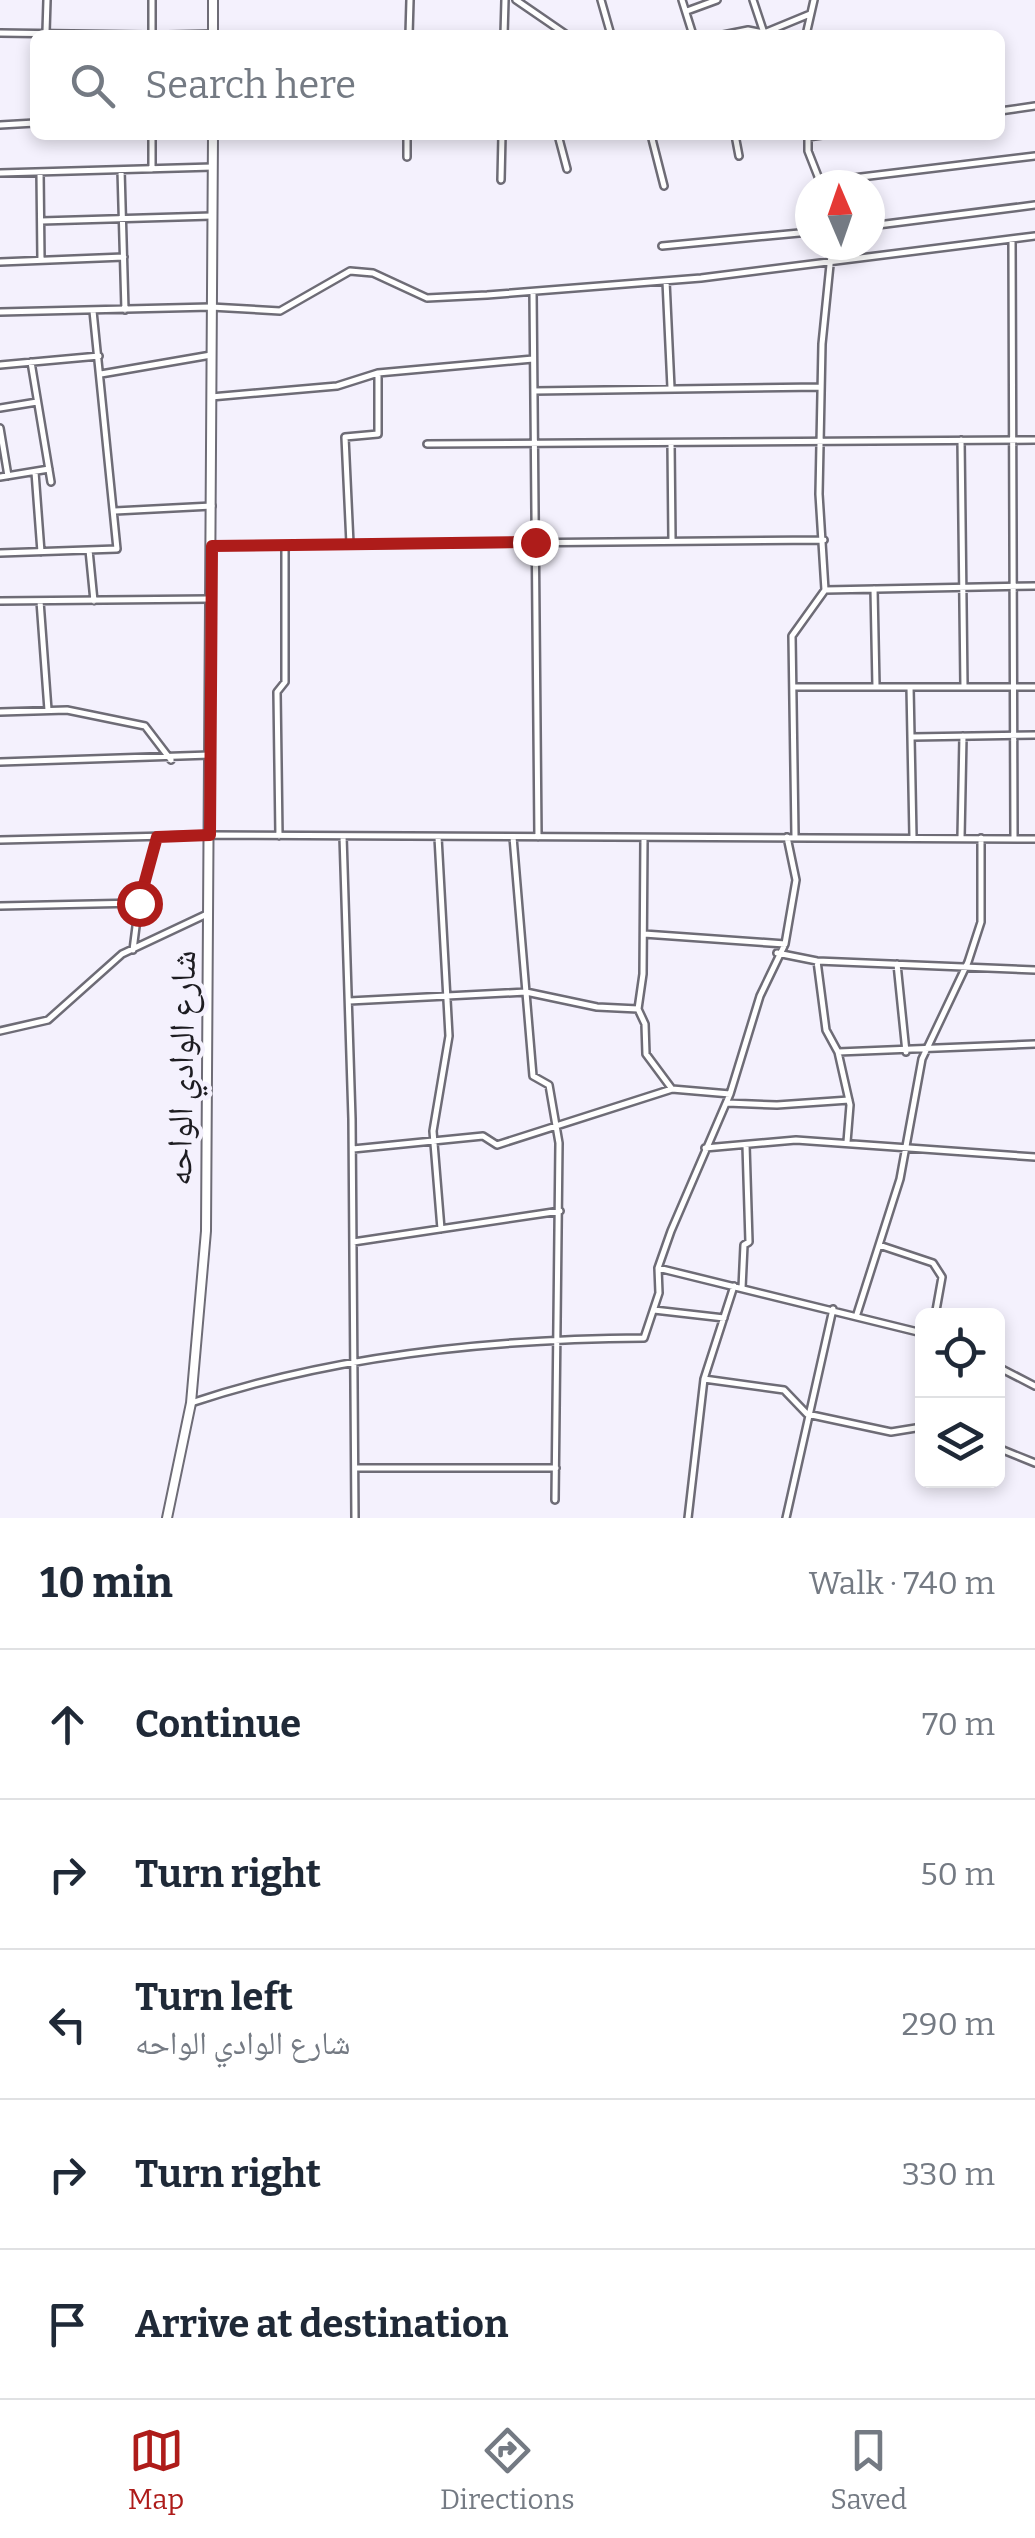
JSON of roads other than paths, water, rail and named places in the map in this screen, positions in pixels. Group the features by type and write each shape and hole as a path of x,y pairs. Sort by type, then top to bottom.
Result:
{"main road":[{"path":"213,0 213,30"},
{"name":"شارع الوادي الواحه","path":"167,1518 190,1403 206,1231 213,140"}],"street":[{"path":"46,30 47,0"},
{"path":"152,0 152,30"},
{"path":"409,30 410,0"},
{"path":"504,30 505,0"},
{"path":"516,0 560,30"},
{"path":"601,0 610,30"},
{"path":"682,0 691,30"},
{"path":"686,12 716,0"},
{"path":"752,0 763,30"},
{"path":"807,30 814,0"},
{"path":"771,30 810,14"},
{"path":"0,33 30,33"},
{"path":"1005,110 1035,106"},
{"path":"0,124 30,123"},
{"path":"152,140 152,169"},
{"path":"407,140 407,157"},
{"path":"501,180 502,140"},
{"path":"559,140 567,169"},
{"path":"652,140 664,186"},
{"path":"736,140 739,156"},
{"path":"808,140 816,170"},
{"path":"885,176 1035,156"},
{"path":"0,172 212,168"},
{"path":"121,170 125,310"},
{"path":"40,172 41,260"},
{"path":"885,224 1035,205"},
{"path":"41,221 212,216"},
{"path":"662,246 795,233"},
{"path":"0,312 211,308 280,311 350,272 374,274 427,298 666,281 1035,236"},
{"path":"1012,238 1014,838"},
{"path":"0,262 124,257"},
{"path":"795,835 792,636 826,590 821,387 833,260"},
{"path":"666,281 671,389"},
{"path":"533,292 538,837"},
{"path":"0,554 118,549 93,310"},
{"path":"101,374 211,355"},
{"path":"0,365 99,356"},
{"path":"212,396 336,386 378,373 534,359"},
{"path":"31,362 51,482"},
{"path":"350,544 345,437 378,434 378,373"},
{"path":"534,391 821,387"},
{"path":"0,408 38,402"},
{"path":"0,428 4,477 49,469"},
{"path":"961,440 964,687"},
{"path":"427,444 1035,440"},
{"path":"670,443 672,541"},
{"path":"35,472 41,552"},
{"path":"114,511 212,506"},
{"path":"212,546 824,540"},
{"path":"279,836 277,692 285,682 285,545"},
{"path":"89,550 94,601"},
{"path":"826,590 1035,586"},
{"path":"874,589 876,687"},
{"path":"0,601 212,599"},
{"path":"40,601 48,710"},
{"path":"793,687 1035,687"},
{"path":"910,687 914,837"},
{"path":"0,712 67,710 145,726 171,760"},
{"path":"913,737 1035,735"},
{"path":"962,838 963,736"},
{"path":"0,762 171,760 210,755"},
{"path":"0,840 210,835 1035,839"},
{"path":"342,836 353,1149 356,1518"},
{"path":"438,836 448,1036 434,1141 441,1229"},
{"path":"133,950 139,903 157,837"},
{"path":"513,837 533,1076 549,1085 556,1126 560,1212 556,1500"},
{"path":"190,1403 242,1386 354,1364 559,1340 644,1338 660,1293 658,1268 730,1094 778,953 785,944 796,880 786,837"},
{"path":"644,838 644,934 638,1009 645,1024 646,1054 672,1090"},
{"path":"857,1314 906,1145 926,1052 967,965 980,922 981,838"},
{"path":"0,906 139,903"},
{"path":"0,1031 48,1020 122,954 210,913"},
{"path":"644,934 785,944"},
{"path":"778,953 817,962 1035,970"},
{"path":"817,962 826,1030 838,1052 849,1100 847,1142"},
{"path":"898,964 906,1052"},
{"path":"349,1001 526,992 597,1007 638,1009"},
{"path":"838,1052 926,1052 1035,1044"},
{"path":"353,1149 482,1136 497,1146 672,1090 730,1094"},
{"path":"726,1103 777,1106 849,1100"},
{"path":"705,1148 847,1142 1035,1157"},
{"path":"688,1518 704,1379 738,1287 744,1245 750,1242 746,1145"},
{"path":"353,1242 560,1212"},
{"path":"879,1245 932,1263 942,1277 936,1308"},
{"path":"658,1268 915,1331"},
{"path":"786,1518 833,1309"},
{"path":"654,1310 724,1318"},
{"path":"1005,1371 1035,1386"},
{"path":"704,1379 784,1390 808,1414 891,1432 915,1427"},
{"path":"1005,1451 1035,1464"},
{"path":"355,1468 556,1468"}]}
